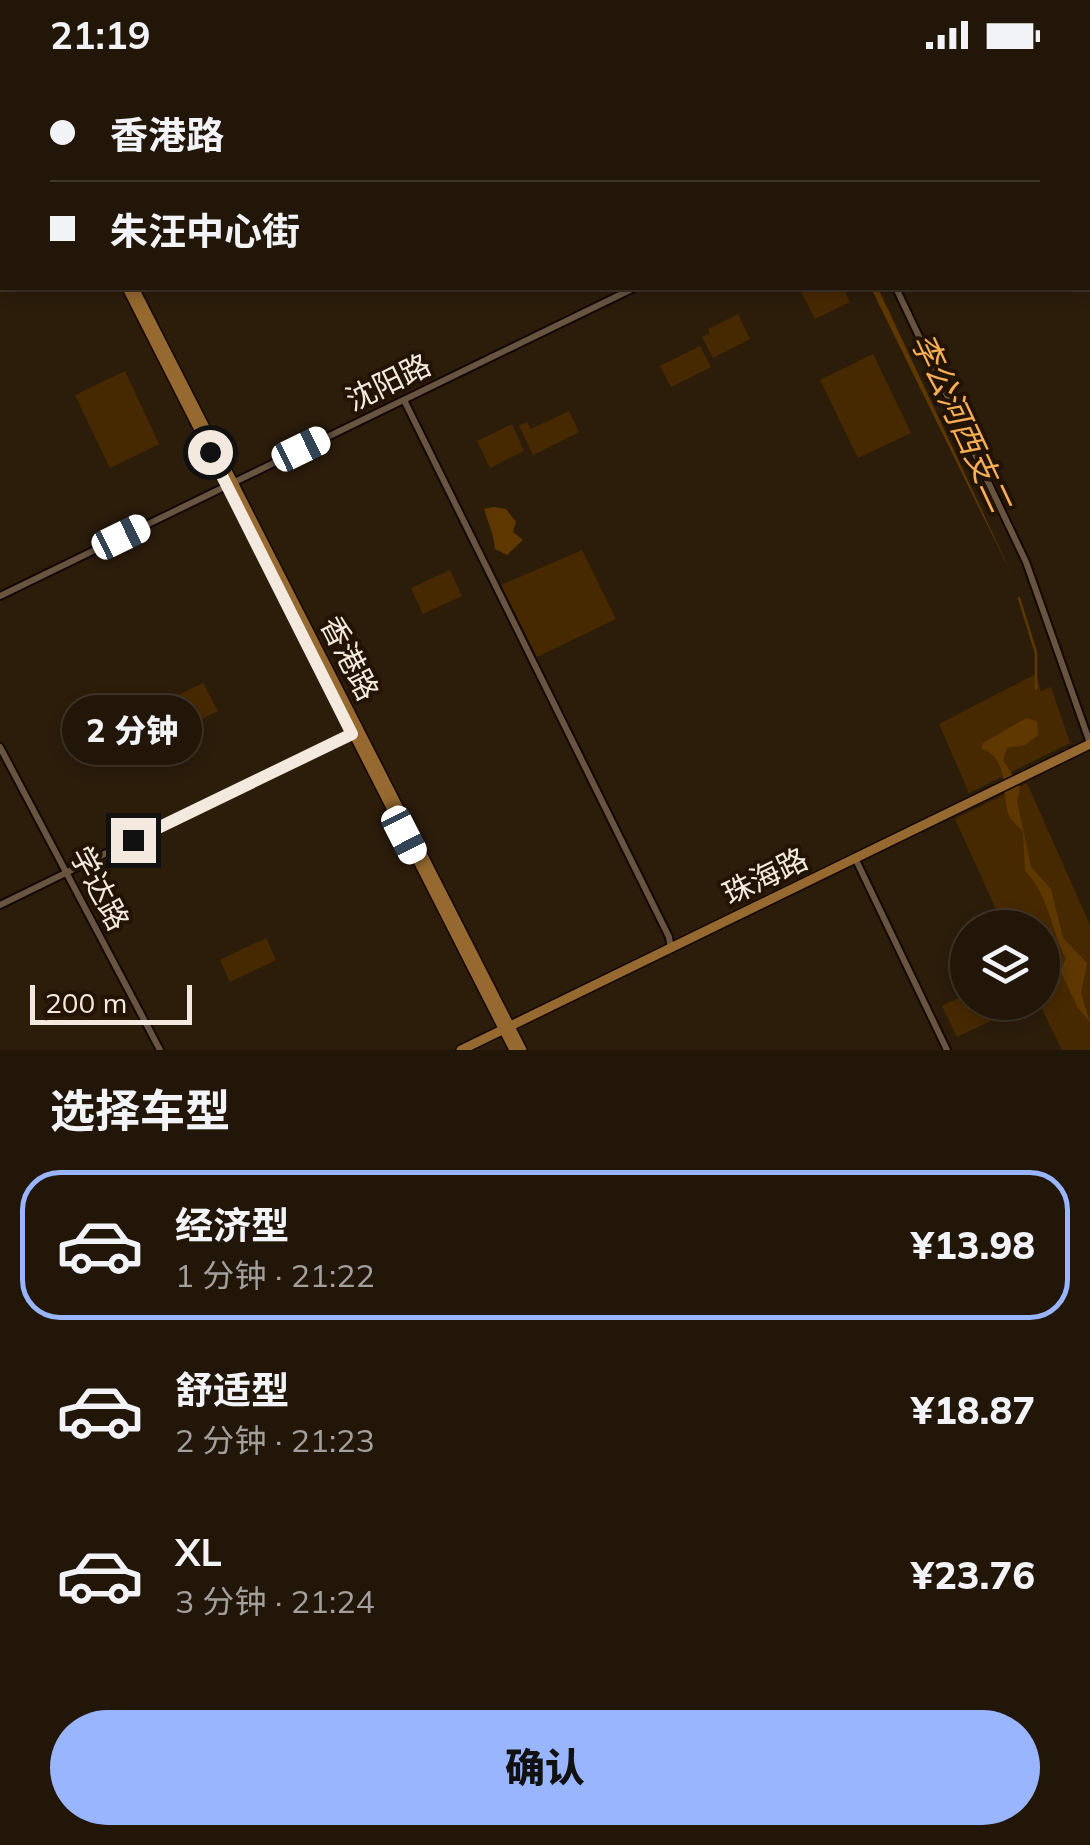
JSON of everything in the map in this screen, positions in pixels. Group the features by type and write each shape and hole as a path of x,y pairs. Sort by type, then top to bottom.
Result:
{"main road":[{"name":"香港路","path":"132,290 518,1050"},
{"name":"珠海路","path":"461,1050 1090,743"}],"street":[{"name":"沈阳路","path":"0,596 630,290"},
{"path":"897,290 1026,562 1090,743"},
{"path":"404,400 670,937 671,949"},
{"path":"0,904 355,732"},
{"name":"学达路","path":"0,747 160,1050"},
{"path":"856,860 946,1050"}],"shaded area":[{"path":"800,290 844,290 850,302 815,319"},
{"path":"872,290 879,290 1012,575"},
{"path":"738,314 750,339 713,358 702,337 710,333 708,329"},
{"path":"700,346 711,367 671,387 660,366"},
{"path":"873,354 911,433 858,458 820,380"},
{"path":"125,371 159,444 110,468 75,395"},
{"path":"569,411 579,432 533,455 519,426 527,422 531,429"},
{"path":"512,424 524,451 490,468 477,441"},
{"path":"484,509 506,509 516,522 513,532 523,540 507,555 495,549"},
{"path":"582,550 616,619 537,657 501,585"},
{"path":"450,570 462,596 423,614 411,588"},
{"path":"1036,674 1041,691 1051,687 1070,743 969,793 939,724"},
{"path":"203,683 218,711 175,733 160,704"},
{"path":"1026,718 1037,721 1038,735 1025,745 1007,748 1003,760 1020,787 1017,801 1031,867 1051,889 1056,910 1047,910 1025,871 1023,832 1008,813 1000,766 990,753 981,749 983,743"},
{"path":"1027,783 1090,925 1090,1050 1062,1050 1047,1020 1060,1020 1060,910 996,910 955,819"},
{"path":"1060,926 1063,938 1087,963 1081,993 1090,1022 1078,1008 1060,970 1066,959"},
{"path":"266,938 276,960 230,982 220,960"},
{"path":"950,1002 950,1020 992,1020 957,1037 942,1006"}],"waterway":[{"name":"李公河西支二","path":"1019,598 1036,653 1036,689"}],"route":[{"path":"133,840 352,734 210,452"}]}
